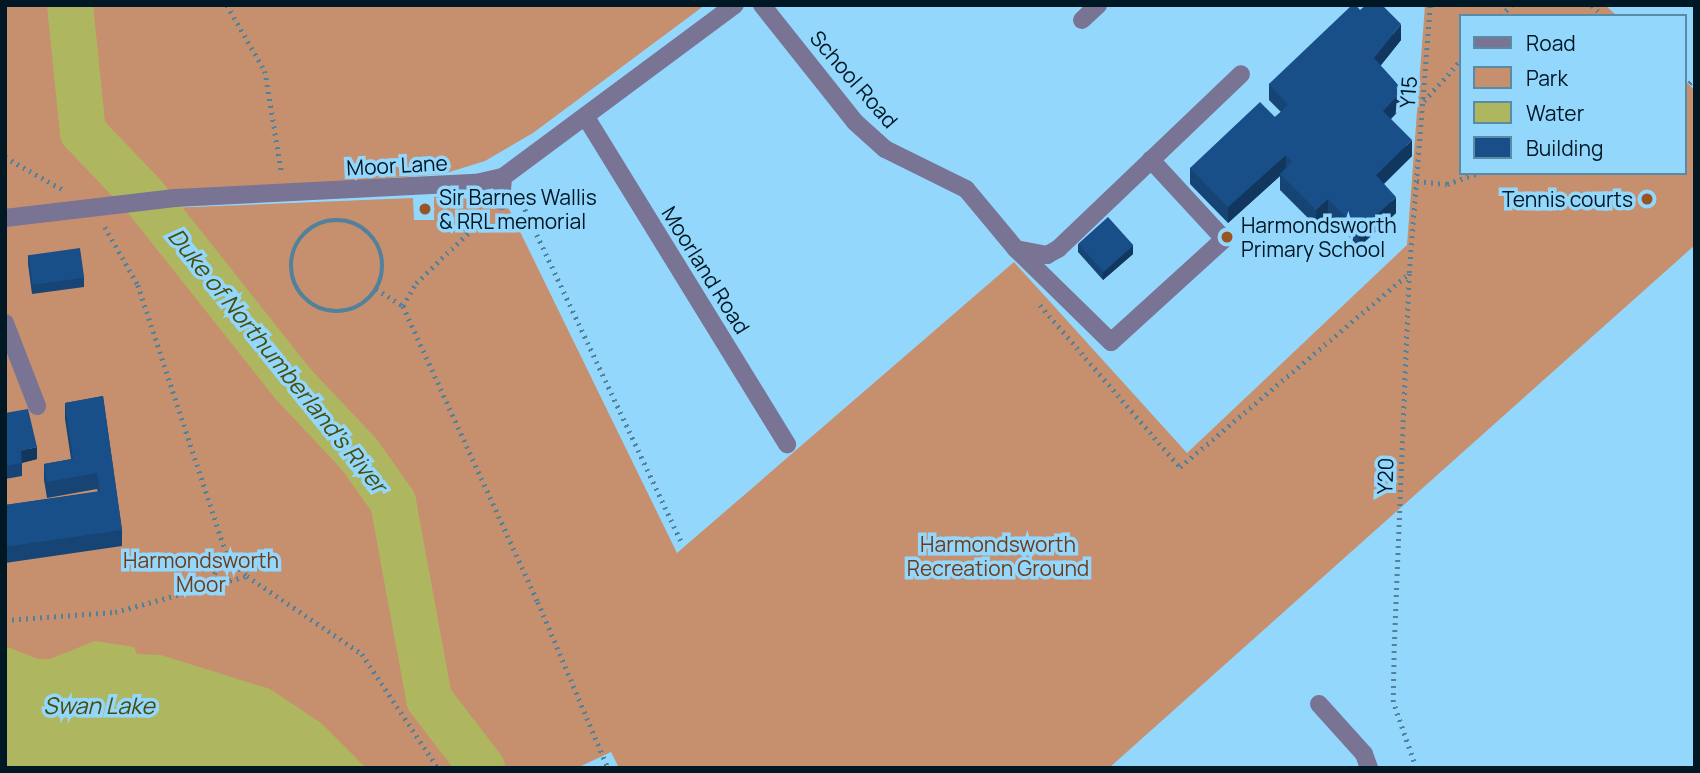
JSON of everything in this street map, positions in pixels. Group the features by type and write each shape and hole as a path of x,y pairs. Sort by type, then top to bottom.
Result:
{"street":[{"name":"Moor Lane","path":"5,218 175,198 476,183 505,175 587,119 735,5"},
{"name":"School Road","path":"762,5 855,122 885,149 966,189 1016,248 1105,340 1118,339 1224,239 1151,160"},
{"path":"1082,20 1098,5"},
{"path":"1016,248 1035,254 1053,252 1241,74"},
{"name":"Moorland Road","path":"587,119 787,444"},
{"path":"501,201 505,175"},
{"path":"5,323 37,406"},
{"path":"1319,704 1364,754 1369,768"}],"path":[{"path":"227,5 265,71 282,159 282,193"},
{"name":"Y15","path":"1417,181 1430,5"},
{"path":"1423,101 1458,63"},
{"path":"5,157 61,187 104,225 138,285 226,553 247,576 362,654 438,768"},
{"path":"505,175 681,541"},
{"path":"1417,181 1447,184 1473,175"},
{"name":"Y20","path":"1416,768 1393,702 1409,273 1417,181"},
{"path":"403,306 416,283 501,201"},
{"path":"334,220 364,228 381,253 383,268 376,289 361,306 347,311 317,308 305,300 291,273 297,243 319,223 334,220"},
{"path":"1035,299 1180,467 1409,273"},
{"path":"376,289 403,306 538,602 608,768"},
{"path":"206,587 226,553"},
{"path":"5,620 115,612 247,576"}],"green space":[{"name":"Harmondsworth Moor","path":"5,5 705,5 533,133 485,161 443,174 144,196 293,384 359,454 393,502 429,699 482,768 5,768"},
{"name":"Harmondsworth Recreation Ground","path":"1425,5 1605,5 1615,14 1458,14 1458,175 1686,175 1686,81 1695,91 1695,245 1109,768 619,768 611,752 577,768 496,768 443,694 406,497 380,460 167,208 413,198 414,220 434,220 434,197 496,193 506,203 677,553 1014,262 1187,453 1407,245"}],"water":[{"name":"Swan Lake","path":"95,641 134,647 137,654 161,655 270,689 321,723 366,768 5,768 5,646 38,659 50,659"}],"building":[{"path":"1352,5 1356,5 1360,10 1366,5 1382,5 1401,24 1374,58 1403,90 1383,111 1412,140 1376,175 1396,197 1359,231 1328,199 1316,210 1280,174 1292,162 1286,155 1228,207 1190,168 1260,102 1275,117 1288,105 1269,84"},
{"path":"1108,217 1133,245 1104,272 1078,244"},
{"path":"80,248 84,278 33,285 29,255"},
{"path":"103,396 122,530 5,547 5,505 100,491 97,473 47,482 44,464 73,459 65,403"},
{"path":"28,409 37,447 21,451 22,463 5,466 5,413"}],"waterway":[{"name":"Duke of Northumberland's River","path":"70,5 83,132 144,196 293,384 359,454 393,502 429,699 482,768"}],"place":[{"name":"Tennis courts","path":"1647,199"},
{"name":"Sir Barnes Wallis & RRL memorial","path":"425,209"},
{"name":"Harmondsworth Primary School","path":"1227,237"}]}
